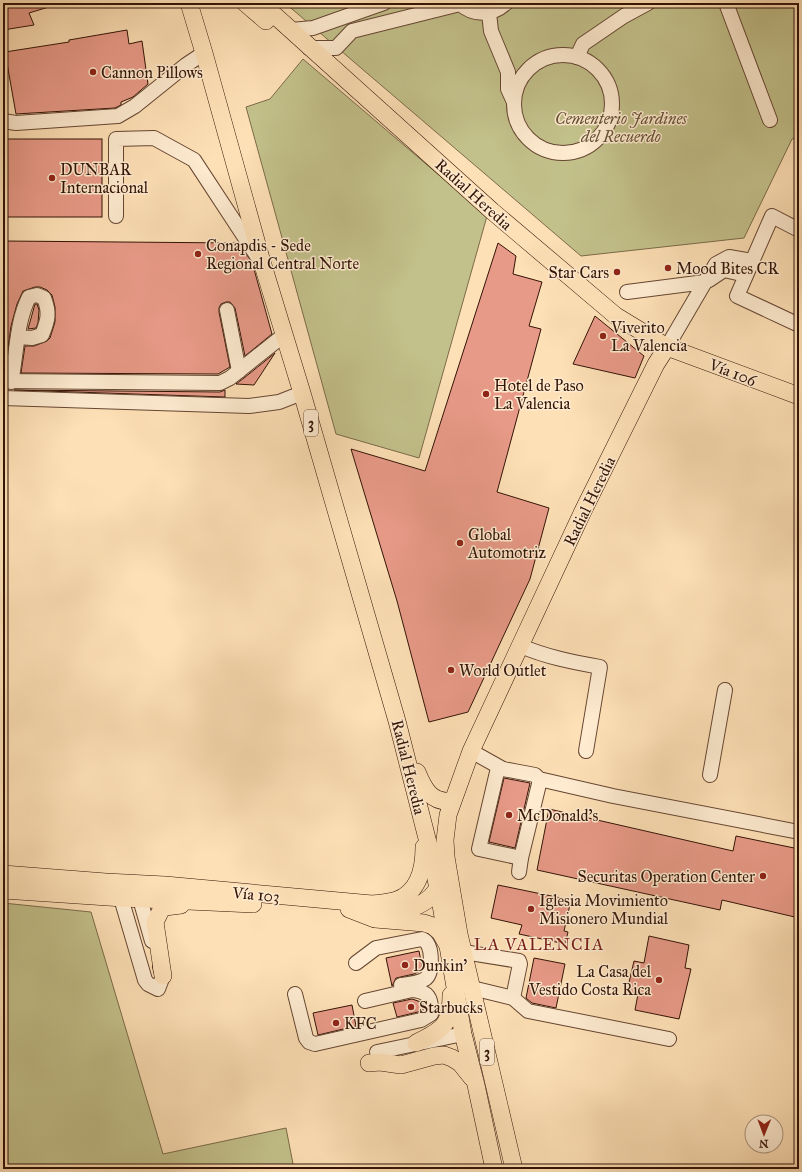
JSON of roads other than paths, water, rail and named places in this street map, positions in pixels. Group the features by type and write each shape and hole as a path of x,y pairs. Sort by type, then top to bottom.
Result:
{"main road":[{"name":"Radial Heredia","path":"189,3 262,262 302,392 397,721 429,845 463,1034 476,1085 494,1169"},
{"path":"195,3 204,53"},
{"path":"245,3 430,164 486,205"},
{"name":"Radial Heredia","path":"261,3 309,48 486,205 616,316 667,347 656,364 583,511 471,751 448,815 446,829 446,856 459,934 514,1169"},
{"name":"Vía 106","path":"667,347 799,396"},
{"path":"397,721 423,786 427,792 439,800 452,801"},
{"name":"Vía 103","path":"3,874 165,885 372,904 398,900 407,895 413,888 422,869 424,845 417,799"},
{"path":"438,889 444,875 446,856"},
{"path":"3,881 78,887 106,882 132,896 148,886 165,885"},
{"name":"Vía 103","path":"3,890 274,905 299,904 401,912 417,906 427,900 438,889"},
{"path":"163,976 155,922 161,910 165,906 274,905"},
{"path":"349,908 375,919 424,923 433,926 440,932 448,946"},
{"path":"416,1043 441,1029 446,1022 451,1006 452,968"},
{"path":"463,1034 473,1040 475,1045 504,1169"},
{"path":"373,1058 380,1062 402,1065 434,1056 444,1055 460,1063 476,1085"}],"lane":[{"path":"291,30 313,28 384,3"},
{"path":"309,48 336,48 352,31 459,4 468,10 478,13 489,13 500,8 506,3"},
{"path":"726,3 770,120"},
{"path":"577,57 583,44 642,5"},
{"path":"489,13 491,31 508,72 508,89 513,101"},
{"path":"345,17 352,31"},
{"path":"3,121 16,123 118,116 135,106 186,65 204,53"},
{"path":"562,55 577,57 588,61 606,78 611,90 613,102 612,114 608,126 601,136 592,144 581,150 575,152 556,153 544,150 525,136 518,125 514,113 513,101 516,87 524,74 534,64 548,57 562,55"},
{"path":"116,216 116,139 154,138 194,160 262,262"},
{"path":"799,230 772,216 737,296 799,326"},
{"path":"667,347 716,264 730,257 752,261"},
{"path":"627,292 705,282 724,270 746,275"},
{"path":"227,310 239,371"},
{"path":"18,337 7,381 220,383 226,381 284,335"},
{"path":"3,398 249,406 279,402 302,392"},
{"path":"521,646 537,653 600,668 586,751"},
{"path":"710,775 725,690"},
{"path":"471,751 503,769 535,775 539,779 621,797 799,832"},
{"path":"503,769 497,772 479,849 520,865 539,779"},
{"path":"132,896 123,905 145,980 148,984 158,989 163,976"},
{"path":"295,994 306,1038 309,1042 315,1044 421,1020 431,1014 431,1000 428,996 418,990 364,998 424,979 429,975 431,968 430,950 427,943 422,939 376,948 356,962"},
{"path":"464,952 519,961 520,964 513,998"},
{"path":"472,988 513,998 528,1011 669,1039"},
{"path":"373,1058 416,1043 463,1034"}],"place":[{"name":"Cannon Pillows","path":"93,72"},
{"name":"DUNBAR Internacional","path":"52,178"},
{"name":"Conapdis - Sede Regional Central Norte","path":"198,254"},
{"name":"Mood Bites CR","path":"668,268"},
{"name":"Star Cars","path":"617,272"},
{"name":"Viverito La Valencia","path":"603,336"},
{"name":"Hotel de Paso La Valencia","path":"486,394"},
{"name":"Global Automotriz","path":"460,543"},
{"name":"World Outlet","path":"451,670"},
{"name":"McDonald's","path":"509,815"},
{"name":"Securitas Operation Center","path":"763,876"},
{"name":"Iglesia Movimiento Misionero Mundial","path":"531,909"},
{"name":"Dunkin'","path":"405,965"},
{"name":"La Casa del Vestido Costa Rica","path":"659,980"},
{"name":"Starbucks","path":"411,1007"},
{"name":"KFC","path":"336,1023"}],"district":[{"name":"LA VALENCIA","path":"539,944"}],"park label":[{"name":"Cementerio Jardines del Recuerdo","path":"621,127"}]}
